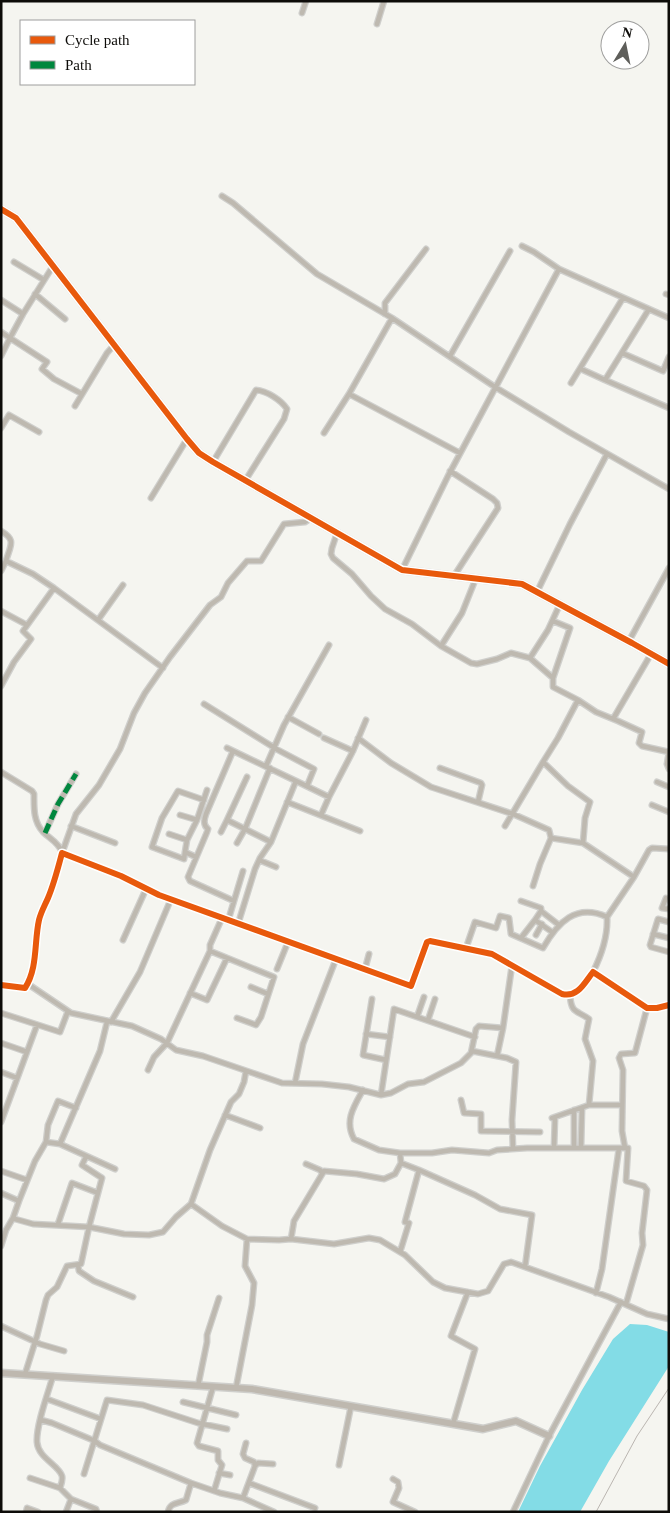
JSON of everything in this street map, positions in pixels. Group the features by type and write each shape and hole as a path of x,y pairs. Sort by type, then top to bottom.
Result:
{"street":[{"path":"302,13 306,1"},
{"path":"377,24 384,1"},
{"path":"222,196 233,203 317,274 392,318 495,387 669,489"},
{"path":"1,208 16,218 199,453 402,570 522,584 669,664"},
{"path":"522,246 559,268 669,318"},
{"path":"385,314 385,303 426,249"},
{"path":"450,356 510,251"},
{"path":"14,262 44,280"},
{"path":"1,356 23,314 53,266"},
{"path":"402,570 450,472 559,268"},
{"path":"35,294 65,319"},
{"path":"571,383 623,298"},
{"path":"1,300 23,314"},
{"path":"605,380 649,309"},
{"path":"324,433 349,394 392,318"},
{"path":"1,332 46,362 42,369 54,380 82,394"},
{"path":"75,406 107,353 114,345"},
{"path":"622,353 663,371 667,367 669,357"},
{"path":"580,370 669,408"},
{"path":"213,462 256,390 263,391 287,409 284,419 245,481"},
{"path":"349,394 460,453"},
{"path":"1,428 8,414 39,432"},
{"path":"152,498 187,439"},
{"path":"537,592 607,454"},
{"path":"450,472 498,503 498,508 454,576"},
{"path":"1,985 25,988 28,984 36,955 35,939 40,917 71,826 76,814 99,785 120,749 134,713 145,693 210,605 222,597 228,583 247,561 261,561 284,524 305,522 312,518"},
{"path":"1,531 12,539 1,571"},
{"path":"337,532 332,548 332,558 352,574 385,609 412,624 441,646 471,663 477,664 511,653 530,658 553,678"},
{"path":"6,561 33,574 54,588 163,668"},
{"path":"629,641 669,568"},
{"path":"441,646 462,613 476,578"},
{"path":"98,620 123,585"},
{"path":"1,686 14,662 30,639 23,630 54,588"},
{"path":"530,658 553,621 560,604"},
{"path":"1,611 27,625"},
{"path":"553,621 570,628 553,678 553,687 596,712 642,732 639,743 642,746 669,752 667,764 669,769"},
{"path":"237,843 245,829 274,747 288,717 329,645"},
{"path":"612,718 651,654"},
{"path":"505,826 558,738 578,700"},
{"path":"204,704 314,769 307,786"},
{"path":"288,717 319,734"},
{"path":"321,815 353,751 366,720"},
{"path":"324,738 353,751"},
{"path":"358,738 391,763 431,786 472,802 478,802 512,814 549,830 551,838 533,886"},
{"path":"227,748 330,797"},
{"path":"233,751 206,814 204,822 205,827 208,829 188,874 188,879 219,896 234,901"},
{"path":"543,762 568,786 590,802 585,818 583,843"},
{"path":"440,768 480,783 482,786 478,802"},
{"path":"1,772 32,791 34,794 35,818 45,833 59,846 62,853 171,899 412,986 427,942 430,941 492,954 562,994 570,995 577,992 594,972 602,950 608,917 652,848 669,849"},
{"path":"45,833 58,804 76,774"},
{"path":"222,832 246,777"},
{"path":"238,924 259,860 272,842 296,781"},
{"path":"657,782 669,787"},
{"path":"204,800 178,791 162,818 152,847 184,859 187,840 197,820 204,800 207,790"},
{"path":"287,802 360,831"},
{"path":"652,805 669,812"},
{"path":"180,815 197,820"},
{"path":"227,820 272,842"},
{"path":"71,826 115,843"},
{"path":"169,834 187,840"},
{"path":"551,838 583,843 634,877"},
{"path":"185,852 196,856"},
{"path":"259,860 276,866"},
{"path":"228,920 243,871"},
{"path":"123,940 146,889"},
{"path":"666,898 650,946 669,952"},
{"path":"60,1144 100,1051 109,1022 140,972 171,899"},
{"path":"521,901 542,908 541,911 559,925"},
{"path":"662,908 669,909"},
{"path":"522,938 541,911"},
{"path":"466,948 476,922 496,928 500,916 509,918 511,934 543,948 552,932 573,915 586,912 608,917"},
{"path":"148,1070 154,1056 167,1043 210,951 210,945 222,918"},
{"path":"658,919 669,922"},
{"path":"535,920 552,932"},
{"path":"536,934 542,924"},
{"path":"653,934 669,938"},
{"path":"277,969 288,942"},
{"path":"210,951 274,977 261,1017 256,1025 237,1018"},
{"path":"365,968 369,954"},
{"path":"190,993 207,1000 227,958"},
{"path":"295,1083 303,1044 336,959"},
{"path":"497,1056 512,965"},
{"path":"594,972 648,1008 669,1005"},
{"path":"28,984 68,1011 132,1026 167,1043 176,1050 203,1056 282,1082 322,1084 364,1090 381,1095 391,1093 408,1084 428,1080 461,1063 468,1058 472,1051 476,1029 479,1026 503,1028"},
{"path":"251,987 268,994"},
{"path":"570,995 573,1009 577,1014 589,1019 585,1039 593,1061 589,1105"},
{"path":"417,1017 424,997"},
{"path":"372,999 363,1056 386,1060"},
{"path":"428,1020 435,999"},
{"path":"514,1512 549,1436 623,1303 644,1245 642,1233 647,1190 644,1186 626,1181 628,1148 625,1148 622,1131 623,1070 619,1058 621,1054 635,1053 648,1008"},
{"path":"381,1095 394,1009 475,1037"},
{"path":"1,1013 60,1032 68,1011"},
{"path":"1,1122 37,1025"},
{"path":"366,1034 390,1037"},
{"path":"1,1043 27,1052"},
{"path":"472,1051 516,1062 514,1149"},
{"path":"13,1218 34,1224 89,1227 124,1234 149,1235 163,1232 191,1204 203,1167 230,1102 239,1094 246,1070"},
{"path":"1,1072 17,1078"},
{"path":"364,1090 351,1112 349,1129 354,1139 378,1150 432,1153 452,1150 489,1153 497,1150 514,1149 625,1148"},
{"path":"461,1100 464,1113 481,1114 481,1131 540,1132"},
{"path":"1,1246 4,1229 13,1218 27,1180 46,1142 48,1125 58,1101 76,1108"},
{"path":"554,1148 554,1118 589,1105 622,1105"},
{"path":"581,1148 582,1108"},
{"path":"574,1110 574,1148"},
{"path":"225,1115 260,1128"},
{"path":"46,1142 60,1144 115,1169"},
{"path":"596,1292 602,1269 619,1148"},
{"path":"291,1239 294,1221 324,1171 384,1179 395,1174 401,1163 400,1152"},
{"path":"25,1374 48,1295 57,1287 67,1266 81,1264 102,1178 82,1165 86,1157"},
{"path":"401,1163 475,1195 500,1209 532,1215 525,1267"},
{"path":"306,1164 320,1170 322,1173"},
{"path":"400,1252 409,1223 404,1222 419,1170"},
{"path":"1,1172 27,1180"},
{"path":"58,1224 72,1183 98,1193"},
{"path":"1,1193 19,1201"},
{"path":"191,1204 222,1226 247,1239 291,1239 334,1244 369,1238 380,1240 400,1252 433,1282 445,1288 478,1294 488,1291 504,1264 511,1262 596,1292 647,1314 669,1319"},
{"path":"236,1388 252,1305 254,1283 245,1266 247,1239"},
{"path":"78,1265 79,1271 94,1281 133,1297"},
{"path":"453,1424 474,1349 450,1336 468,1292"},
{"path":"198,1386 207,1334 219,1298"},
{"path":"1,1326 40,1344 64,1351"},
{"path":"1,1373 252,1389 483,1429 516,1421 549,1436"},
{"path":"53,1376 41,1420 37,1444 43,1455 62,1477 60,1488"},
{"path":"213,1387 197,1445 218,1450 218,1460 222,1465 214,1491"},
{"path":"47,1399 101,1419"},
{"path":"84,1474 107,1400 142,1406 198,1424 204,1423 227,1429"},
{"path":"183,1402 236,1415"},
{"path":"338,1465 351,1406"},
{"path":"41,1420 95,1441 100,1445 191,1483 243,1498 274,1512"},
{"path":"246,1443 243,1454 245,1458 254,1462 255,1466"},
{"path":"243,1498 255,1466 258,1463 273,1464"},
{"path":"219,1473 230,1475"},
{"path":"30,1478 60,1488 72,1499 96,1509 97,1512"},
{"path":"393,1479 398,1482 400,1488 393,1502 415,1512"},
{"path":"168,1512 172,1505 186,1500 191,1483"},
{"path":"249,1483 315,1508"},
{"path":"66,1512 72,1499"},
{"path":"26,1512 28,1508 38,1512"}],"water":[{"path":"630,1324 647,1325 669,1332 669,1366 609,1461 580,1512 518,1512 540,1466 582,1390 613,1339"}],"railway":[{"path":"596,1512 637,1436 669,1388"}],"marked path":[{"path":"45,833 58,804 76,774"}],"cycle path":[{"path":"1,209 16,218 199,453 402,570 522,584 669,664"},
{"path":"1,985 25,988 29,980 34,963 39,920 52,887 62,853 121,876 159,895 411,986 427,942 430,941 492,954 562,994 568,995 577,991 593,972 647,1008 669,1005"}]}
